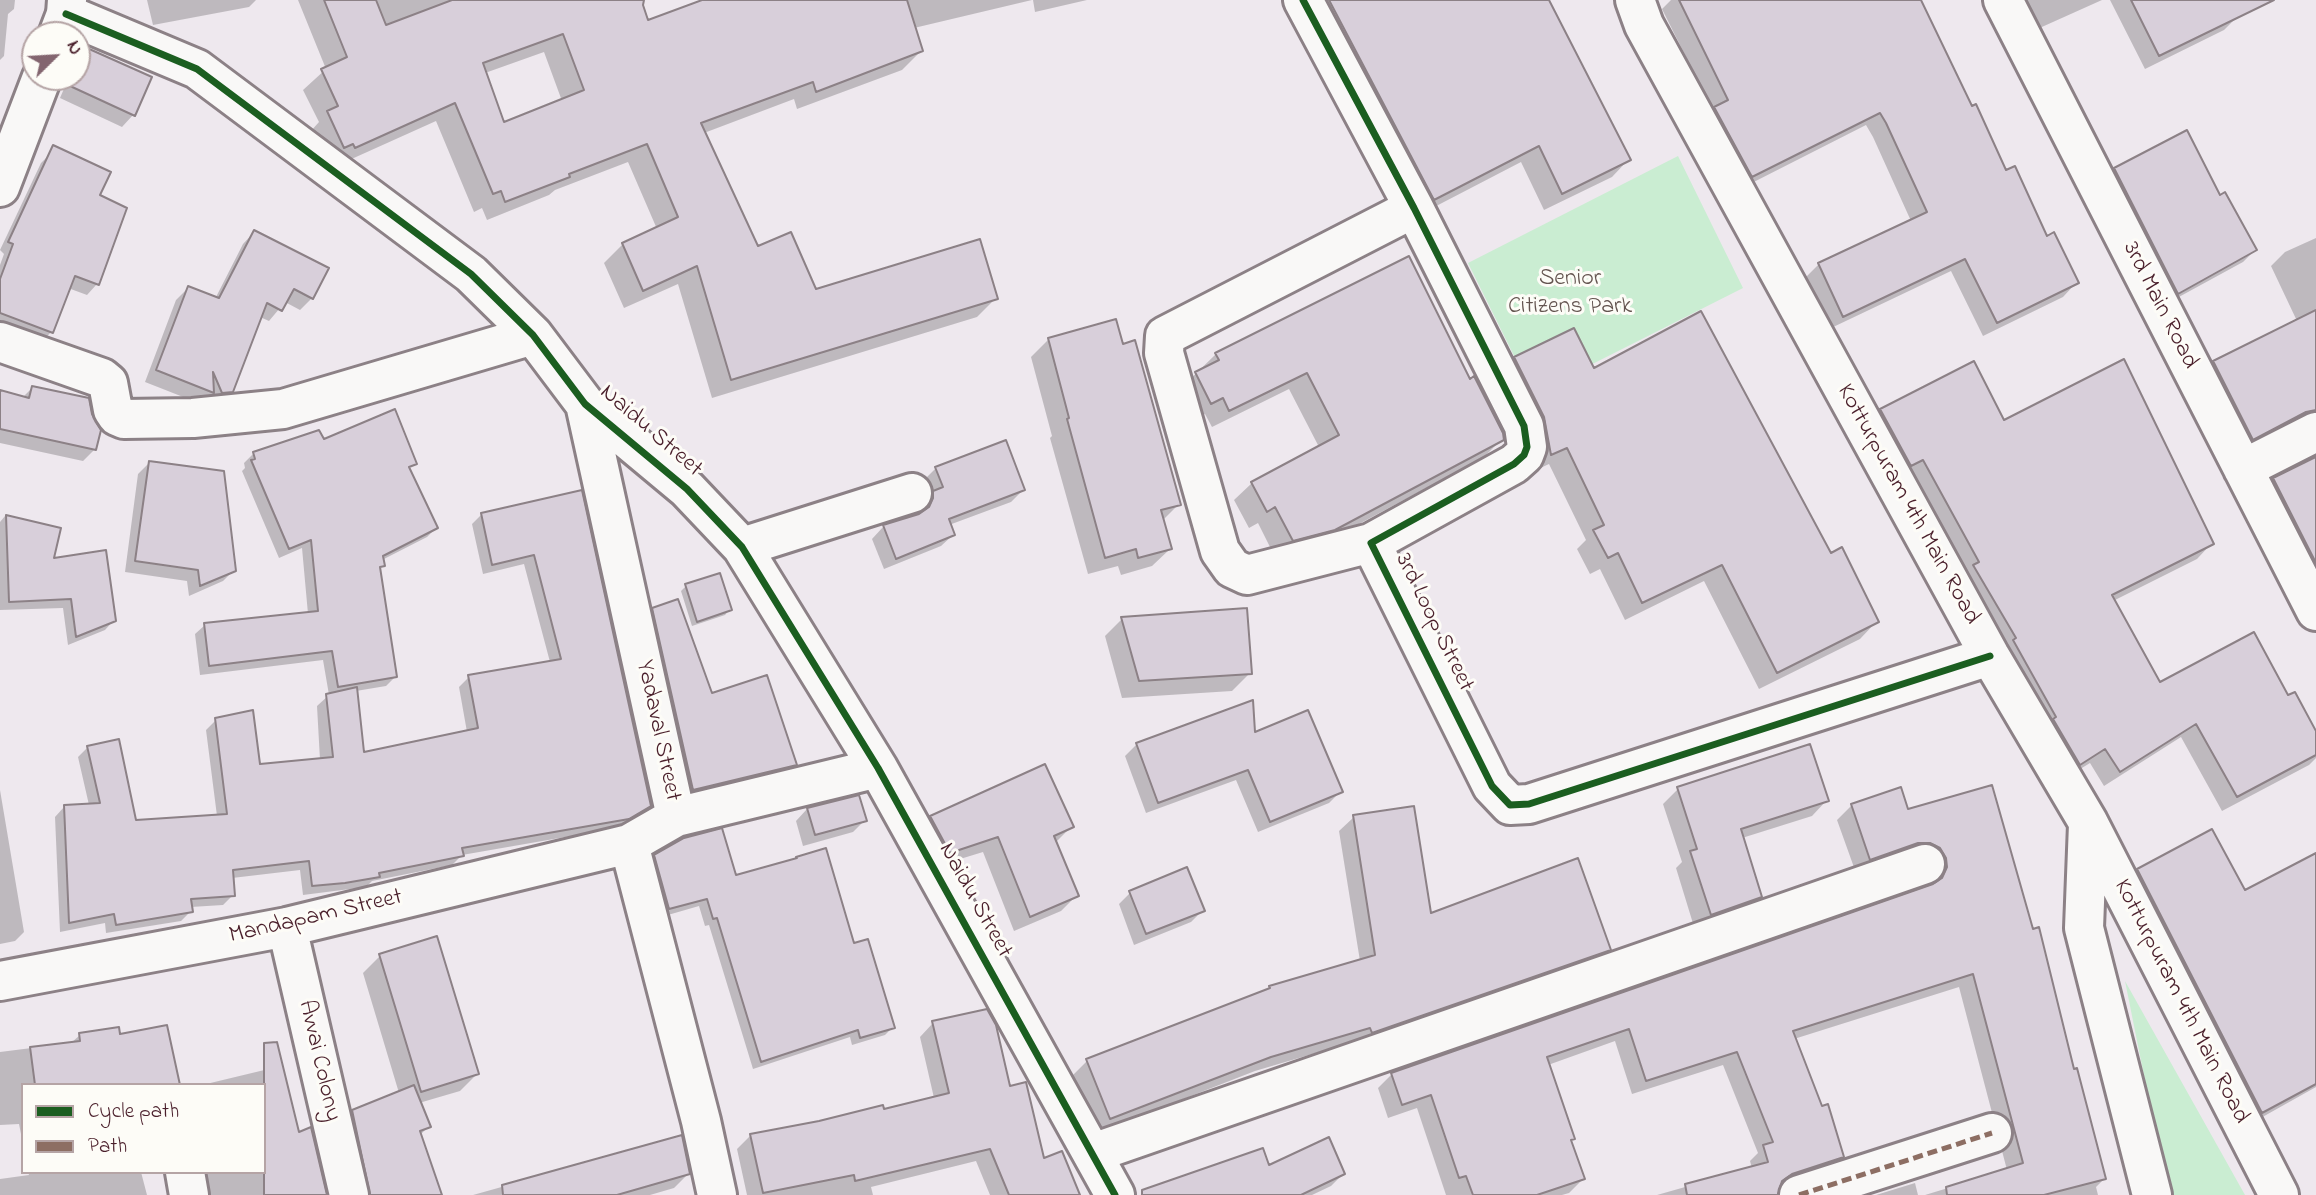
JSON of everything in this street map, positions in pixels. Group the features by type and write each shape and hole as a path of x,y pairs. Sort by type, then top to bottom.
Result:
{"street":[{"name":"3rd Loop Street","path":"1303,0 1414,208 1524,426 1527,447 1524,455 1514,464 1371,543 1492,786 1510,805 1528,804 1990,656"},
{"name":"Kotturpuram 4th Main Road","path":"1635,0 1644,25 1990,656 2088,822 2279,1195"},
{"name":"3rd Main Road","path":"2003,0 2316,611"},
{"name":"Naidu Street","path":"64,16 197,69 471,274 533,335 585,404 687,489 742,547 878,768 1115,1195"},
{"path":"0,187 37,91"},
{"path":"1371,543 1247,575 1232,568 1220,551 1164,352 1165,336 1414,208"},
{"path":"0,342 103,378 108,383 113,410 124,419 192,418 283,409 533,335"},
{"name":"Yadaval Street","path":"585,404 676,817 629,844"},
{"path":"2243,469 2316,432"},
{"path":"742,547 912,493"},
{"path":"676,817 878,768"},
{"path":"2088,822 2084,928 2152,1195"},
{"path":"629,844 701,1121 717,1195"},
{"name":"Mandapam Street","path":"0,981 287,927 629,844"},
{"path":"1093,1153 1924,864"},
{"name":"Avvai Colony","path":"287,927 349,1195"},
{"path":"1799,1195 1992,1133"},
{"path":"185,1174 189,1195"}],"green space":[{"name":"Senior Citizens Park","path":"1678,156 1743,288 1533,394 1468,263"},
{"path":"2125,981 2245,1195 2168,1195"}],"building":[{"path":"324,0 376,0 386,25 452,0 644,0 648,20 702,0 907,0 923,51 816,92 813,82 701,123 758,246 791,232 816,289 980,239 998,299 731,380 697,266 643,291 622,243 678,217 647,144 505,202 501,191 493,194 455,103 355,148 353,144 344,148 327,111 338,106 321,69 347,57","holes":["563,34 584,90 504,122 483,63"]},
{"path":"1329,0 1549,0 1631,160 1562,194 1539,146 1434,200"},
{"path":"1679,0 1921,0 1972,106 1976,104 2006,170 2015,166 2047,236 2054,232 2079,283 1997,323 1965,259 1843,317 1818,263 1927,212 1886,123 1880,113 1752,177 1714,107 1728,100"},
{"path":"2131,0 2274,0 2159,56"},
{"path":"91,50 152,77 135,116 81,91 91,91"},
{"path":"2187,130 2220,195 2225,192 2257,250 2178,294 2114,168"},
{"path":"53,145 111,172 100,195 127,208 99,285 75,276 53,333 0,313 0,279 13,244 8,242"},
{"path":"254,230 329,268 313,299 294,289 282,311 267,303 233,392 222,393 213,372 214,393 156,370 188,286 219,298"},
{"path":"1409,256 1470,379 1474,376 1504,440 1335,530 1293,541 1275,507 1267,512 1251,482 1339,435 1307,373 1229,411 1223,398 1211,404 1195,372 1219,360 1215,353"},
{"path":"2316,310 2316,410 2306,412 2253,440 2213,361"},
{"path":"1701,311 1831,553 1842,547 1879,622 1777,673 1722,565 1642,603 1618,553 1608,558 1593,530 1604,525 1567,448 1551,455 1544,417 1514,357 1574,328 1594,368"},
{"path":"1116,319 1123,344 1135,340 1181,505 1161,510 1172,549 1138,558 1136,549 1105,558 1048,338"},
{"path":"2124,359 2214,544 2112,595 2160,682 2254,632 2288,695 2295,692 2316,731 2316,755 2237,797 2196,724 2120,772 2105,749 2080,765 2013,640 2016,638 1973,565 1979,562 1923,460 1911,466 1880,409 1974,361 2004,420"},
{"path":"32,386 89,398 92,414 101,430 96,450 0,429 0,390 29,398"},
{"path":"395,409 417,464 409,467 438,528 383,556 385,566 380,567 397,677 338,687 332,651 209,666 204,623 318,611 311,540 289,549 251,460 255,459 253,452 319,430 324,439"},
{"path":"1006,440 1025,490 949,519 955,535 896,559 883,525 919,514 929,507 933,491 943,487 935,467"},
{"path":"2316,457 2316,563 2273,478"},
{"path":"149,461 224,471 236,571 200,586 198,570 135,561"},
{"path":"582,490 651,806 629,819 462,848 464,856 379,873 380,877 345,883 312,886 309,861 233,870 235,896 191,899 193,912 116,925 114,914 69,923 64,805 100,803 87,746 119,739 136,820 227,814 215,718 253,710 260,764 333,757 326,694 357,687 364,752 478,728 468,675 561,659 534,555 492,565 481,513"},
{"path":"6,515 61,528 54,558 106,550 116,621 76,637 71,599 9,602"},
{"path":"720,573 732,610 697,622 685,584"},
{"path":"678,599 712,693 767,675 797,765 693,790 652,608"},
{"path":"1247,608 1252,674 1139,681 1121,617"},
{"path":"1253,700 1255,732 1308,710 1343,792 1270,822 1248,770 1158,803 1136,743"},
{"path":"1810,744 1829,801 1741,829 1762,897 1711,915 1690,851 1697,849 1677,787"},
{"path":"1045,764 1074,827 1054,836 1079,896 1030,917 998,837 950,853 930,816"},
{"path":"1992,785 2033,929 2039,927 2074,1069 2077,1068 2106,1179 2044,1195 1947,1195 1946,1187 2023,1163 1973,974 1793,1031 1822,1106 1828,1104 1844,1157 1792,1174 1782,1181 1778,1195 1687,1195 1685,1184 1768,1162 1763,1145 1773,1142 1737,1052 1646,1081 1629,1029 1547,1057 1575,1139 1571,1140 1585,1179 1537,1195 1473,1195 1466,1176 1459,1178 1431,1095 1402,1105 1391,1073 1933,884 1942,878 1947,867 1946,858 1940,848 1930,843 1918,843 1870,860 1851,804 1901,787 1908,809"},
{"path":"859,795 867,821 815,835 807,808"},
{"path":"1414,806 1431,913 1578,858 1611,950 1372,1033 1370,1028 1271,1057 1110,1119 1086,1059 1270,988 1269,986 1375,955 1353,815"},
{"path":"722,828 736,875 826,848 854,943 868,939 895,1028 860,1038 858,1030 761,1062 717,918 713,919 707,899 669,909 654,855 684,838"},
{"path":"2212,829 2245,890 2316,853 2316,1084 2262,1113 2137,869"},
{"path":"1187,867 1205,911 1146,934 1129,891"},
{"path":"437,936 479,1074 421,1092 379,954"},
{"path":"987,1009 996,1025 1010,1086 1026,1082 1044,1158 1062,1151 1080,1195 1009,1195 990,1149 855,1181 854,1175 763,1193 750,1134 883,1105 884,1109 949,1093 932,1021"},
{"path":"167,1025 180,1083 35,1083 30,1047 80,1041 79,1033 119,1027 120,1034"},
{"path":"277,1042 299,1132 311,1127 327,1195 264,1195 264,1043"},
{"path":"414,1085 431,1127 420,1131 442,1195 370,1195 352,1110"},
{"path":"682,1135 690,1174 617,1195 503,1195 502,1185"},
{"path":"1329,1137 1345,1174 1301,1195 1142,1195 1142,1190 1263,1148 1269,1165"}],"marked path":[{"path":"1799,1195 1992,1133"}],"cycle path":[{"path":"1303,0 1414,208 1524,426 1527,447 1524,455 1514,464 1371,543 1492,786 1510,805 1529,804 1990,656"},
{"path":"66,14 197,69 471,274 533,335 585,404 687,489 742,547 878,768 1115,1195"}]}
